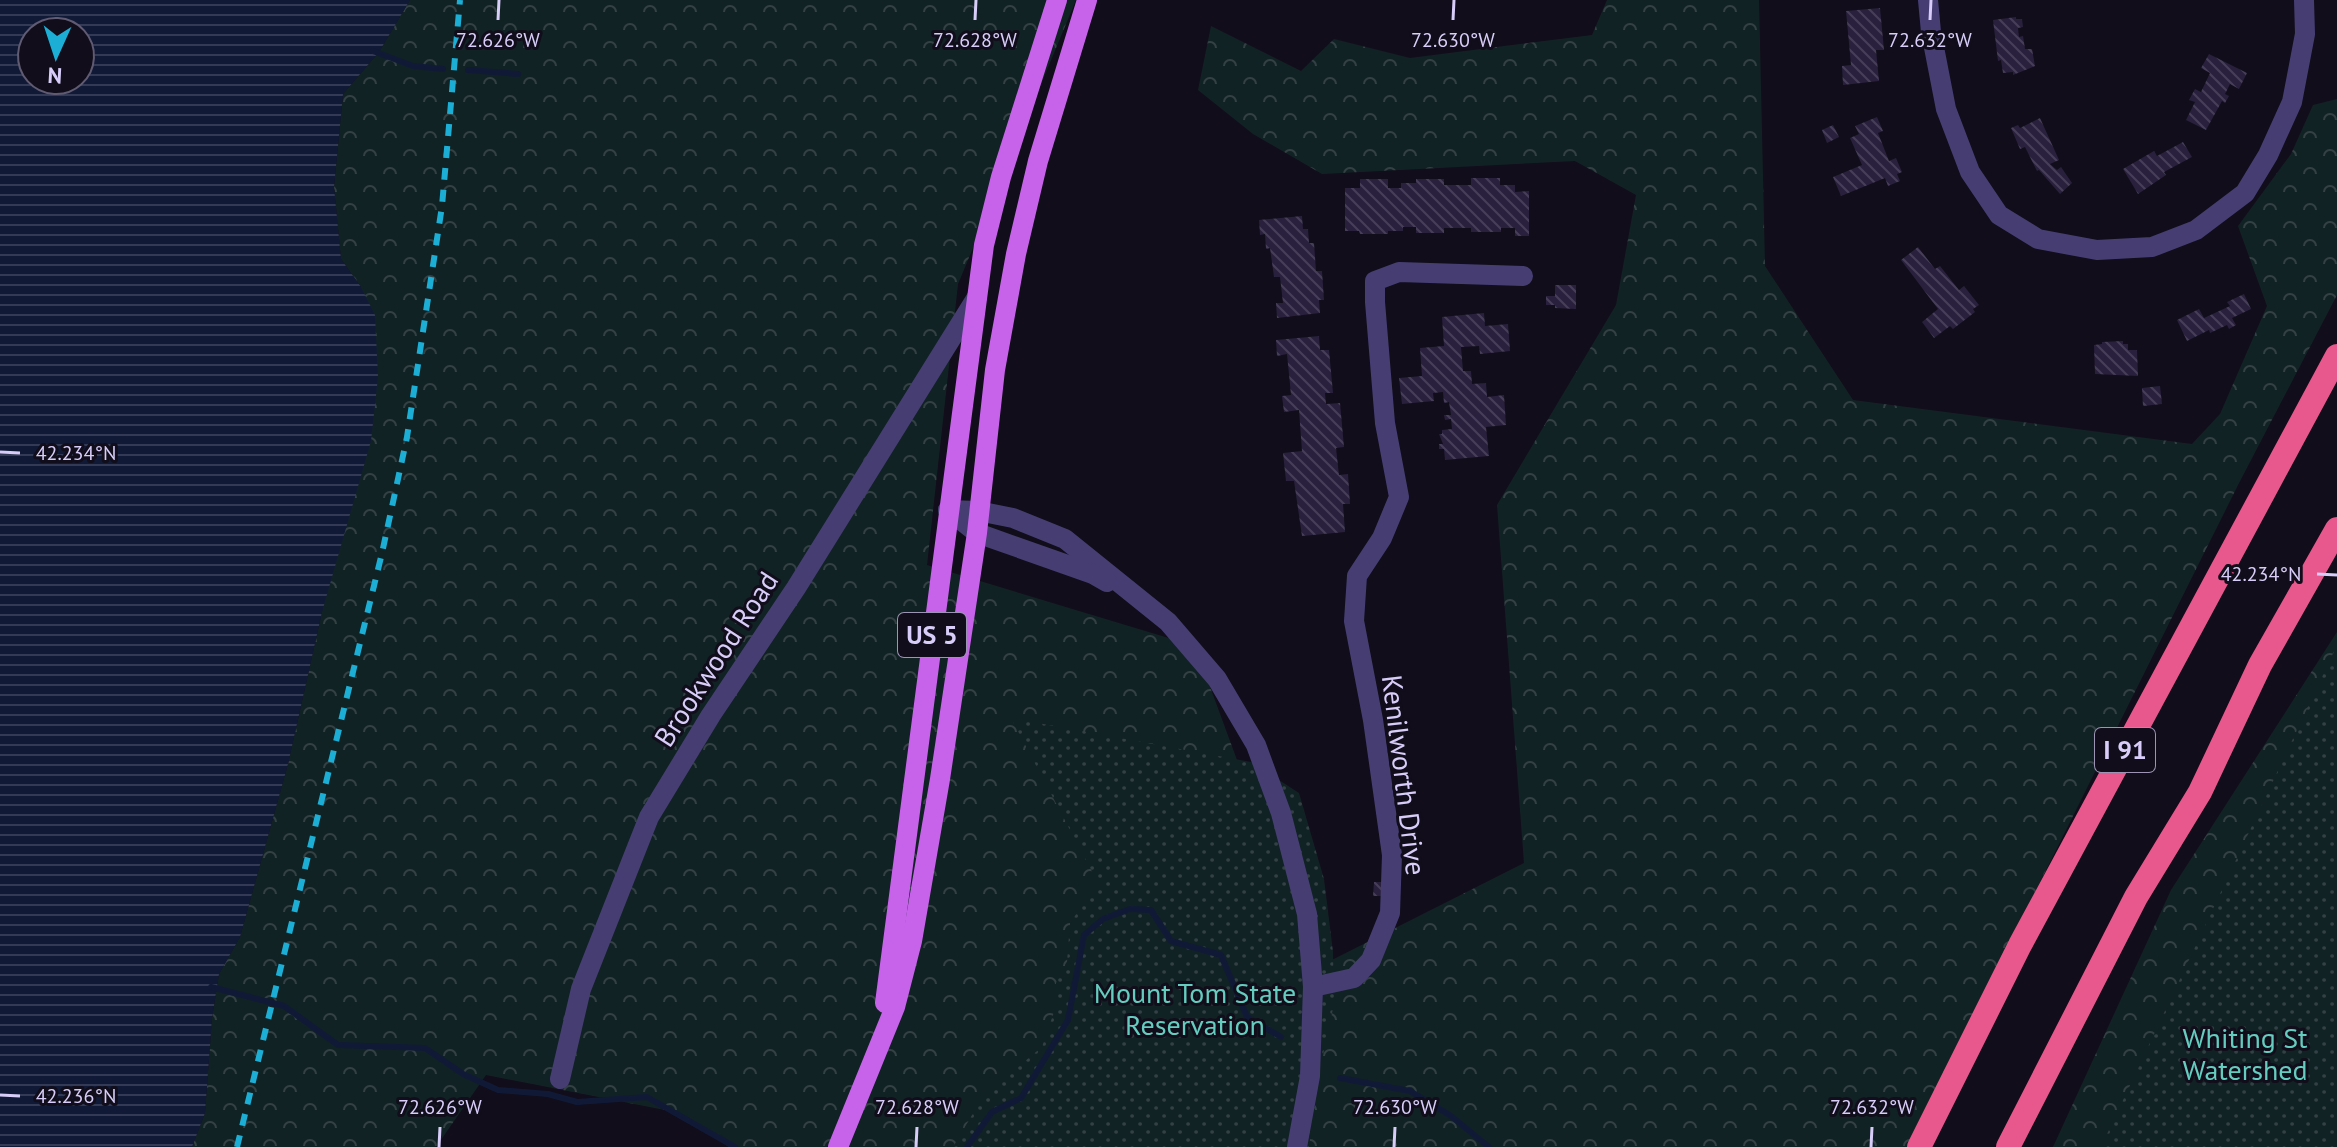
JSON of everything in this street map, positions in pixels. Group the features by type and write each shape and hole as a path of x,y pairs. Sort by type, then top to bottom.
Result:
{"highway":[{"name":"I 91","path":"1919,1147 2020,945 2337,356"},
{"path":"2008,1147 2136,897 2200,792 2260,665 2337,529"}],"main road":[{"name":"US 5","path":"877,1053 897,923 948,510 990,216 1057,0"},
{"name":"US 5","path":"838,1147 895,1007 912,941 940,779 977,533 995,370 1016,254 1038,161 1087,0"}],"street":[{"path":"1928,0 1946,109 1970,172 1999,215 2038,239 2097,250 2152,247 2196,230 2245,193 2268,155 2292,102 2305,34 2304,0"},
{"name":"Kenilworth Drive","path":"1313,987 1354,978 1371,960 1390,913 1392,855 1373,720 1354,621 1357,576 1382,538 1399,497 1385,423 1375,281 1399,272 1523,276"},
{"name":"Brookwood Road","path":"560,1079 581,989 649,817 977,297"},
{"path":"948,510 978,511 1013,518 1065,539 1168,622 1217,679 1256,745 1281,813 1307,914 1313,987 1310,1076 1297,1147"},
{"path":"948,510 977,533 1093,574 1148,604"}],"green space":[{"path":"410,0 1076,0 958,284 927,565 1195,646 1314,969 1524,863 1497,505 1616,305 1636,195 1575,161 1322,174 1253,134 1198,90 1211,26 1301,71 1334,39 1410,58 1592,35 1607,0 1759,0 1765,266 1853,400 2192,444 2220,414 2267,306 2238,226 2291,154 2313,105 2337,99 2337,295 2238,485 1908,1147 729,1147 675,1112 486,1075 436,1147 192,1147 205,1113 212,1018 219,974 240,937 288,764 322,612 361,287 341,259 334,187 343,94 379,52"},
{"name":"Whiting St Watershed","path":"2337,632 2337,1147 2053,1147 2171,890"},
{"name":"Whiting St Watershed","path":"2337,645 2337,1147 2101,1147"},
{"name":"Mount Tom State Reservation","path":"1011,718 1251,762 1299,793 1324,879 1333,952 1334,1004 1321,1064 1309,1147 953,1147 984,1095 1042,1047 1054,1012 1056,983 1067,962 1070,923 1098,883"}],"water":[{"path":"0,0 410,0 379,52 343,94 334,187 341,259 361,287 375,315 378,377 371,441 322,612 288,764 240,937 219,974 212,1018 205,1113 192,1147 0,1147"}],"building":[{"path":"1880,8 1884,50 1876,50 1879,81 1843,85 1842,66 1851,65 1846,11"},
{"path":"2022,19 2023,27 2018,28 2019,37 2023,36 2025,49 2032,49 2035,66 2013,75 2013,72 2003,73 2001,60 1998,61 1993,20"},
{"path":"2209,54 2247,73 2239,89 2230,84 2225,94 2229,96 2225,103 2222,101 2206,130 2186,120 2195,102 2189,100 2195,89 2201,92 2210,73 2201,68"},
{"path":"1877,117 1883,131 1878,133 1889,161 1896,158 1902,172 1897,174 1900,181 1888,186 1885,178 1841,196 1833,177 1862,165 1850,138 1859,134 1855,126"},
{"path":"2040,118 2059,160 2050,164 2057,170 2061,167 2072,183 2060,194 2037,171 2025,147 2020,149 2011,128 2018,125 2020,128"},
{"path":"1833,125 1839,137 1827,143 1822,130"},
{"path":"2183,142 2192,157 2164,172 2166,175 2138,194 2123,169 2154,151 2157,156"},
{"path":"1471,178 1500,178 1500,185 1515,185 1515,192 1529,191 1529,236 1515,236 1515,228 1501,228 1501,232 1471,232 1471,228 1444,228 1444,233 1416,233 1416,227 1403,227 1403,231 1388,231 1388,234 1345,231 1345,188 1360,188 1360,179 1388,179 1388,188 1401,188 1401,183 1416,183 1416,179 1444,179 1444,185 1471,185"},
{"path":"1302,216 1303,229 1308,229 1309,243 1314,243 1316,271 1322,271 1324,300 1319,300 1320,313 1277,318 1276,303 1283,303 1280,277 1274,277 1270,248 1266,249 1265,234 1260,235 1259,220"},
{"path":"1918,247 1935,269 1940,266 1959,290 1964,286 1979,305 1973,309 1975,312 1953,329 1950,326 1934,338 1922,322 1938,309 1901,260"},
{"path":"1555,285 1576,285 1576,309 1546,305 1546,296 1555,296"},
{"path":"2244,294 2251,309 2232,318 2236,325 2229,329 2227,325 2210,333 2209,330 2187,341 2177,320 2199,309 2204,318 2230,306 2227,302"},
{"path":"1484,313 1485,326 1508,324 1510,351 1480,354 1479,346 1461,347 1463,371 1471,371 1472,384 1486,383 1487,397 1504,395 1506,425 1486,427 1489,456 1445,460 1444,449 1439,449 1439,444 1443,444 1439,434 1442,430 1452,429 1451,419 1445,420 1444,415 1451,415 1449,402 1444,403 1443,392 1433,393 1434,401 1402,404 1399,378 1422,376 1420,348 1444,346 1442,317"},
{"path":"1319,336 1320,350 1329,350 1333,393 1325,393 1326,404 1340,403 1344,447 1336,448 1339,475 1348,474 1350,504 1343,504 1345,532 1302,536 1294,481 1286,481 1283,453 1302,451 1299,410 1284,412 1282,396 1291,395 1287,354 1277,356 1276,340"},
{"path":"2123,341 2123,344 2128,344 2128,350 2137,350 2138,376 2095,374 2094,345"},
{"path":"2160,386 2162,404 2143,406 2142,388"},
{"path":"1374,882 1385,882 1385,896 1373,896"}],"waterway":[{"path":"373,51 413,66 443,69"},
{"path":"468,70 518,74"},
{"path":"967,1147 992,1112 1021,1098 1068,1020 1084,935 1103,919 1130,909 1151,910 1171,941 1221,955 1247,1017 1281,1037"},
{"path":"211,987 284,1006 338,1045 425,1048 463,1074 498,1090 548,1094 577,1102 647,1097 735,1147"},
{"path":"1340,1078 1410,1091 1451,1116 1489,1147"}],"railway":[{"path":"237,1147 382,553 407,437 442,206 460,0"}]}
